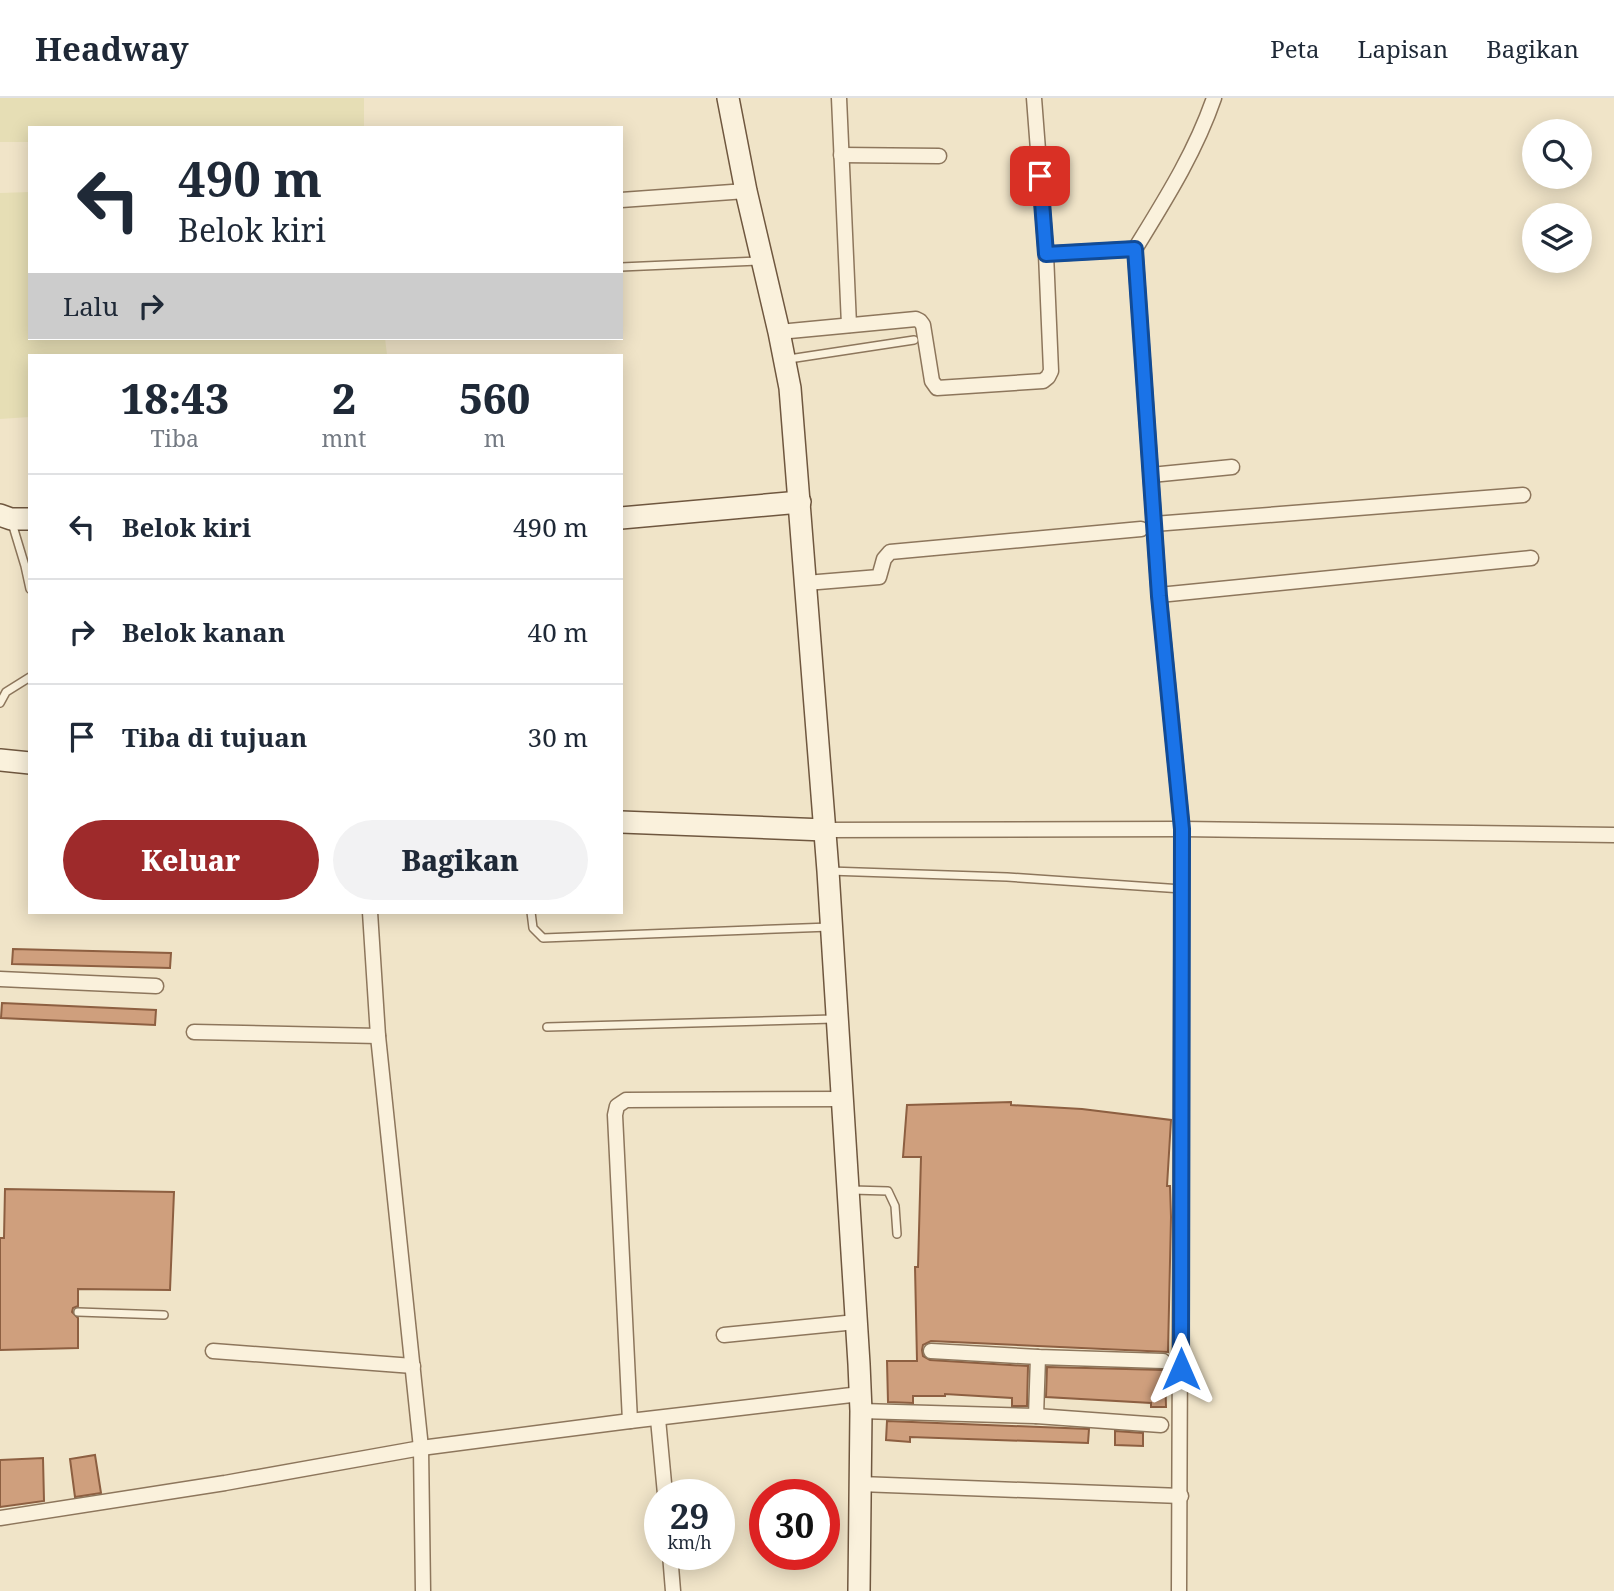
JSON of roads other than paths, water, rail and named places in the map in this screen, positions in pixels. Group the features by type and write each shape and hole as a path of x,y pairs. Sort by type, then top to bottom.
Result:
{"street":[{"path":"728,98 790,388 832,927 861,1402 859,1591"},
{"path":"839,98 849,325"},
{"path":"779,332 920,321 932,381 937,388 1043,381 1048,377 1051,371 1046,254 1034,98"},
{"path":"1179,1591 1182,829 1159,596 1147,526 1151,475 1135,249 1184,168 1204,127 1214,98"},
{"path":"841,155 939,156"},
{"path":"623,200 746,191"},
{"path":"1046,254 1135,249"},
{"path":"1151,475 1232,467"},
{"path":"806,583 879,577 884,559 890,552 1147,526 1523,495"},
{"path":"623,518 800,502"},
{"path":"1159,596 1531,558"},
{"path":"0,760 28,763"},
{"path":"623,822 825,830 1182,829 1614,835"},
{"path":"370,914 378,1036 421,1448 423,1591"},
{"path":"0,979 156,986"},
{"path":"194,1032 378,1036"},
{"path":"630,1420 615,1115 617,1106 626,1100 843,1099"},
{"path":"724,1335 856,1322"},
{"path":"214,1351 413,1366"},
{"path":"931,1351 1163,1361"},
{"path":"1036,1416 1038,1357"},
{"path":"0,1518 225,1483 421,1448 630,1420 861,1402 1161,1425"},
{"path":"658,1419 664,1479"},
{"path":"860,1484 1181,1496"},
{"path":"671,1570 673,1591"}],"lane":[{"path":"623,267 762,261"},
{"path":"785,360 914,340"},
{"path":"14,518 28,566"},
{"path":"0,703 6,692 28,678"},
{"path":"828,872 1007,877 1182,889"},
{"path":"531,914 533,928 543,938 832,927"},
{"path":"547,1027 837,1019"},
{"path":"848,1190 888,1191 895,1206 897,1234"},
{"path":"78,1312 164,1315"}]}
